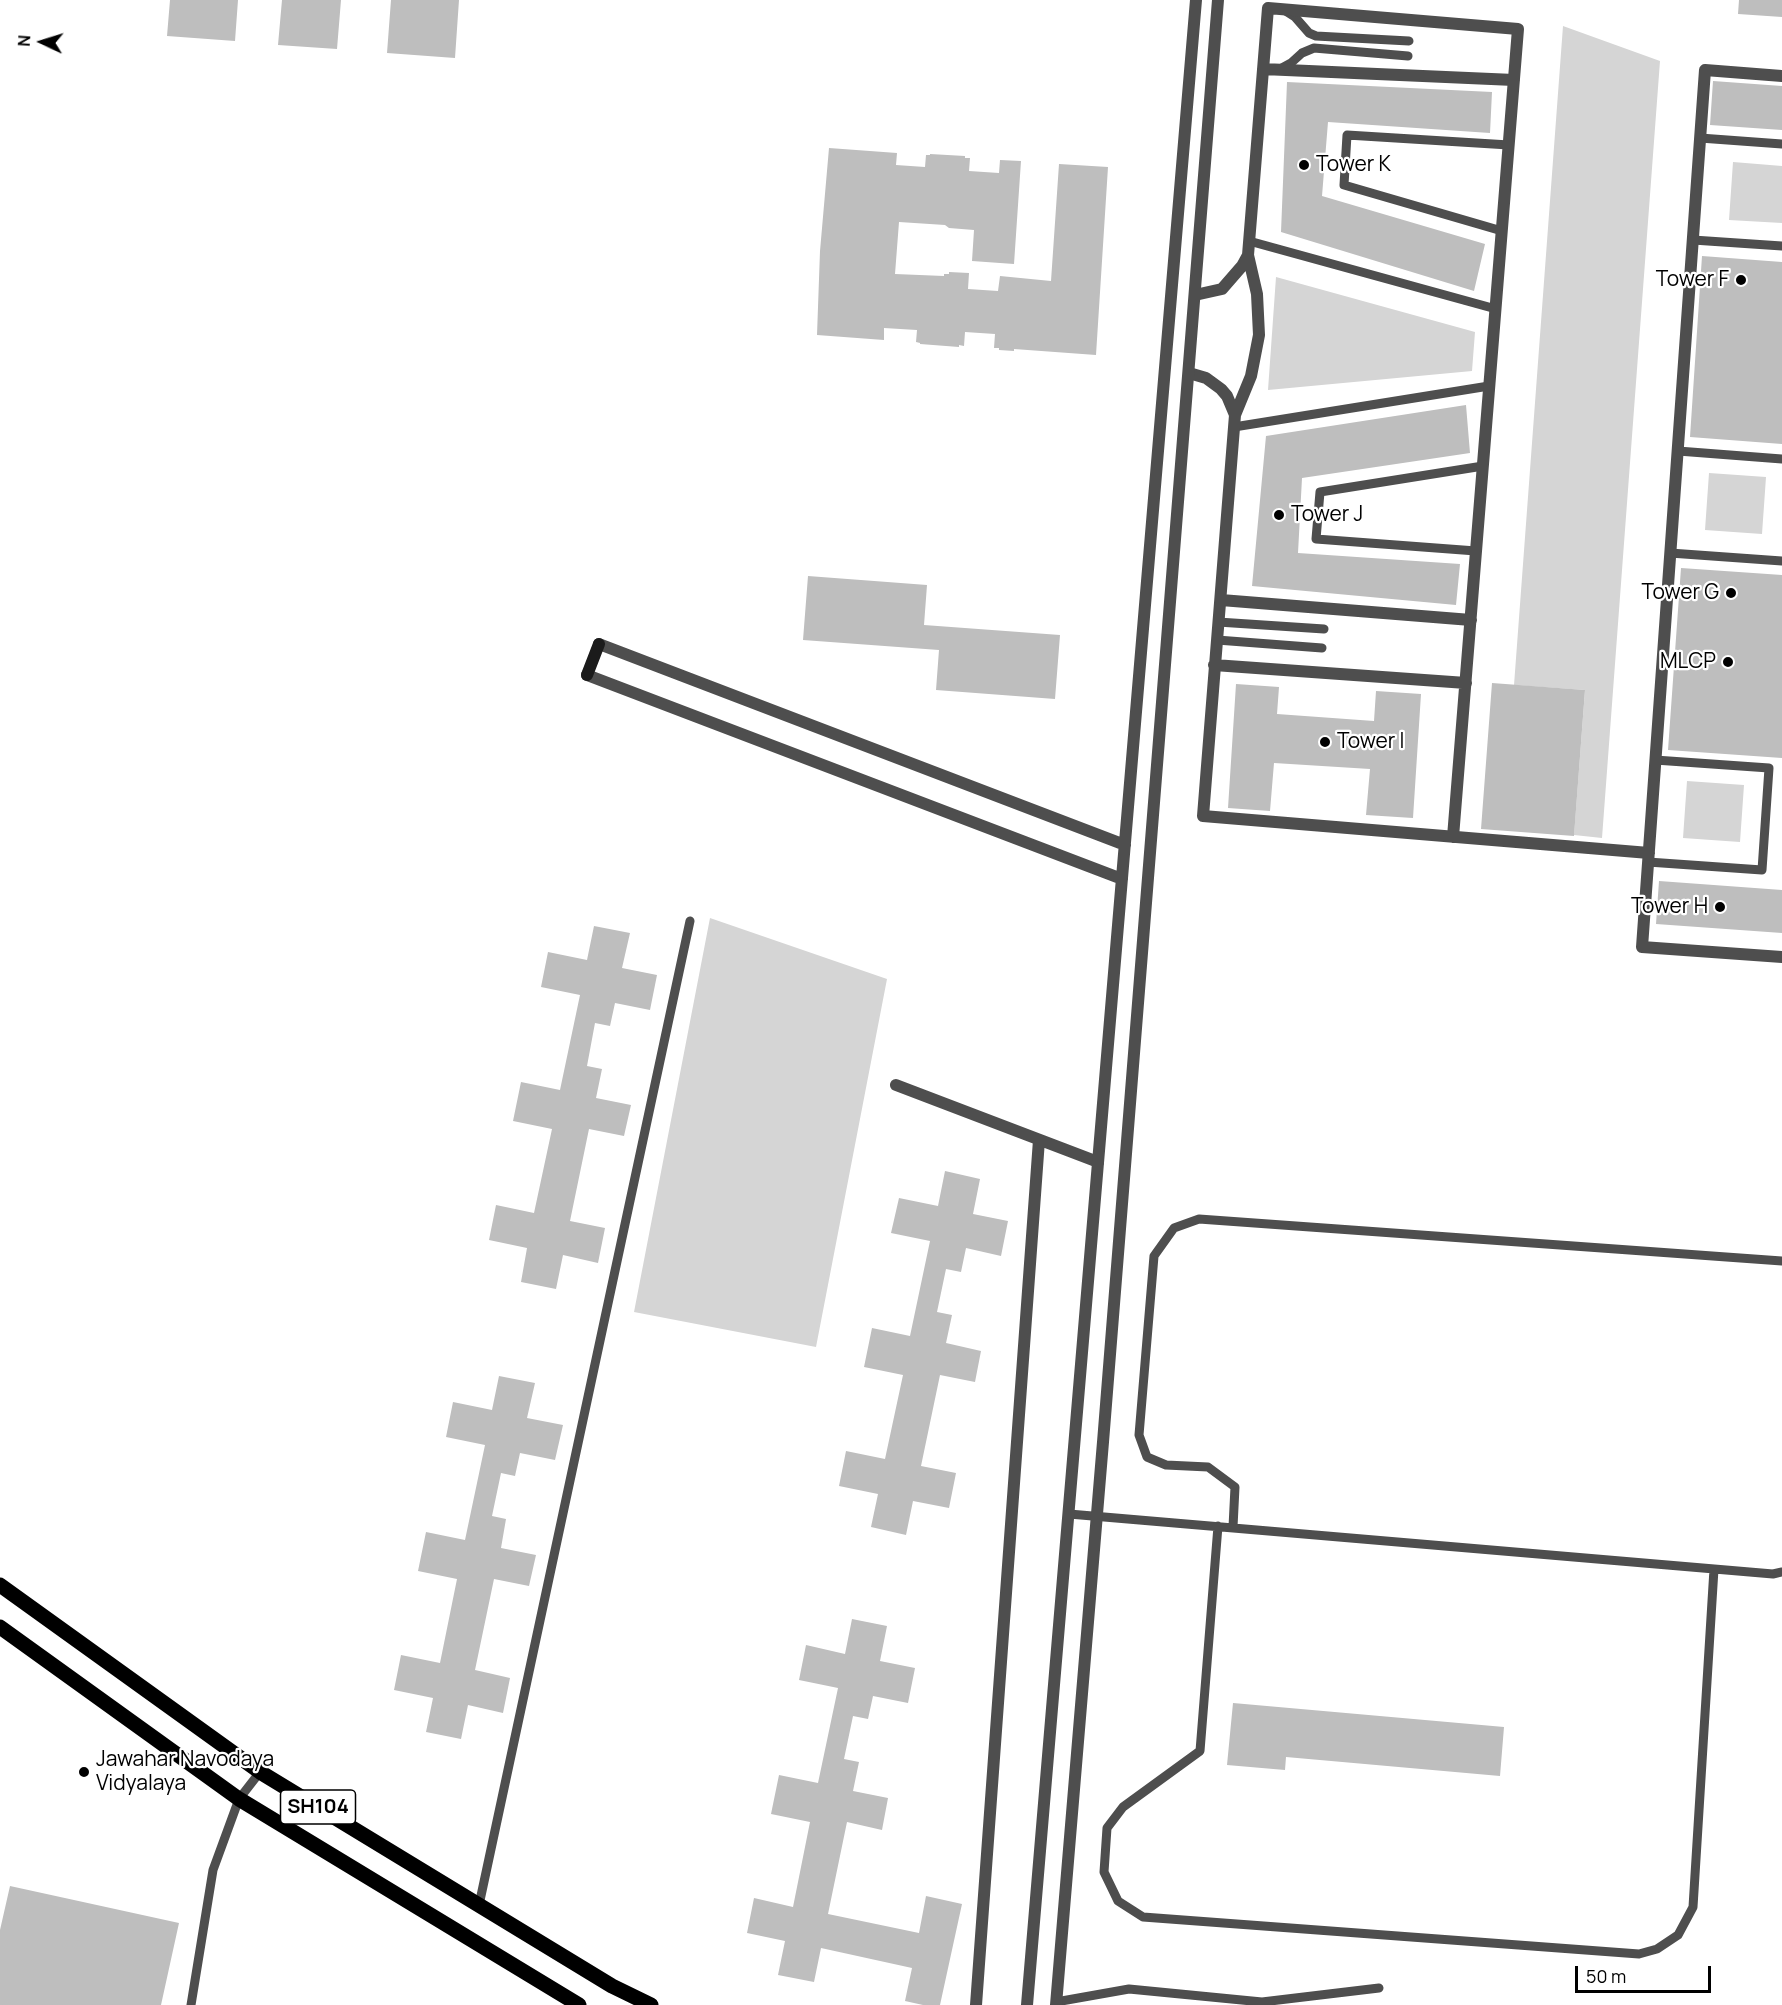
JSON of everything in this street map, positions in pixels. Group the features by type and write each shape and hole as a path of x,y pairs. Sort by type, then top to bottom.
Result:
{"main road":[{"path":"587,675 598,644"},
{"name":"SH104","path":"0,1585 260,1772 612,1986 651,2005"},
{"name":"SH104","path":"0,1627 239,1799 579,2005"}],"street":[{"path":"1027,2005 1196,0"},
{"path":"1056,2003 1218,0"},
{"path":"1453,837 1518,29 1268,9 1248,255 1257,294 1258,335 1251,376 1235,421 1203,816 1453,837 1648,858"},
{"path":"1263,69 1514,80"},
{"path":"1782,76 1705,70 1642,947 1782,957"},
{"path":"1195,295 1222,289 1242,266 1248,255"},
{"path":"1189,373 1206,378 1221,389 1227,396 1235,421"},
{"path":"1221,600 1470,620"},
{"path":"598,644 1125,845"},
{"path":"1214,665 1466,683"},
{"path":"587,675 1122,879"},
{"path":"896,1085 1098,1162"},
{"path":"976,2005 1039,1140"}],"lane":[{"path":"1282,10 1295,18 1308,33 1316,36 1409,41"},
{"path":"1278,70 1291,63 1302,53 1314,48 1408,56"},
{"path":"1502,231 1344,184 1347,135 1509,145"},
{"path":"1700,138 1782,144"},
{"path":"1693,240 1782,246"},
{"path":"1249,241 1496,309"},
{"path":"1235,421 1489,386"},
{"path":"1678,451 1782,459"},
{"path":"1476,551 1316,539 1320,492 1483,466"},
{"path":"1670,553 1782,561"},
{"path":"1218,622 1324,629"},
{"path":"1217,640 1322,648"},
{"path":"1648,858 1762,870 1769,768 1655,760"},
{"path":"479,1905 690,921"},
{"path":"1233,1527 1235,1487 1208,1467 1167,1465 1147,1457 1139,1435 1154,1256 1174,1228 1199,1219 1782,1262"},
{"path":"1069,1514 1773,1574 1782,1572"},
{"path":"1218,1526 1200,1751 1123,1807 1107,1828 1104,1872 1118,1901 1143,1917 1639,1954 1657,1948 1678,1935 1693,1907 1714,1569"},
{"path":"191,2005 213,1870 239,1799 260,1772"},
{"path":"1056,2003 1129,1989 1262,2002 1378,1988"}],"shaded area":[{"path":"1563,26 1660,61 1602,838 1574,835 1585,690 1514,685"},
{"path":"1733,162 1782,166 1782,223 1729,220"},
{"path":"1276,277 1475,332 1472,371 1268,390"},
{"path":"1709,473 1766,477 1762,534 1705,530"},
{"path":"1687,781 1744,785 1740,842 1683,838"},
{"path":"710,918 887,979 816,1347 634,1312"}],"building":[{"path":"170,0 238,0 235,41 167,36"},
{"path":"282,0 341,0 337,49 278,45"},
{"path":"391,0 459,0 455,58 387,53"},
{"path":"1739,0 1782,0 1782,17 1738,14"},
{"path":"1713,81 1782,86 1782,130 1710,125"},
{"name":"Tower K","path":"1287,82 1492,92 1490,133 1328,122 1322,196 1485,244 1474,291 1281,232"},
{"path":"829,148 897,153 896,165 925,167 926,155 965,156 965,158 970,158 969,171 999,173 1000,160 1021,161 1014,264 972,261 974,230 949,228 945,225 899,222 895,274 944,276 949,272 969,273 968,289 998,291 1000,276 1051,281 1059,164 1108,167 1096,355 999,350 999,348 994,348 995,334 965,332 964,346 959,345 959,347 920,344 916,342 917,330 884,328 884,340 817,335 820,251"},
{"path":"1702,256 1782,262 1782,444 1690,437"},
{"name":"Tower J","path":"1466,405 1470,453 1302,478 1298,553 1460,564 1456,605 1252,586 1266,436"},
{"path":"1681,568 1782,575 1782,758 1668,750"},
{"path":"808,576 927,585 924,625 1060,635 1055,699 936,690 939,650 803,640"},
{"path":"1492,683 1585,690 1574,836 1481,829"},
{"name":"Tower I","path":"1236,684 1279,687 1277,714 1374,721 1376,691 1421,694 1413,818 1366,815 1370,769 1274,763 1270,811 1228,808"},
{"name":"Tower H","path":"1659,881 1782,890 1782,933 1656,924"},
{"path":"594,926 630,933 622,968 657,975 650,1010 615,1003 610,1026 595,1023 587,1066 602,1069 596,1098 631,1105 624,1136 589,1129 570,1221 605,1228 598,1263 563,1255 556,1289 521,1282 527,1248 489,1240 496,1205 534,1213 552,1129 513,1121 521,1082 560,1090 580,995 541,987 548,952 587,960"},
{"path":"945,1171 980,1179 973,1214 1008,1221 1001,1256 966,1248 961,1272 946,1269 937,1312 952,1315 946,1343 981,1351 975,1382 940,1375 921,1466 956,1473 949,1508 913,1501 906,1535 871,1527 878,1494 839,1486 846,1451 885,1459 903,1375 864,1367 872,1328 910,1336 930,1241 891,1233 899,1198 938,1206"},
{"path":"499,1376 535,1383 527,1418 563,1425 555,1460 520,1453 515,1476 501,1473 492,1516 506,1519 501,1548 536,1555 529,1586 494,1579 475,1670 510,1678 503,1713 468,1705 461,1739 426,1732 433,1698 394,1690 401,1655 440,1663 457,1579 418,1571 426,1532 465,1540 485,1445 446,1437 453,1402 492,1410"},
{"path":"852,1619 887,1626 880,1661 915,1668 908,1703 873,1696 868,1719 853,1716 844,1759 859,1762 853,1791 888,1798 882,1830 847,1822 828,1914 919,1933 926,1896 962,1904 940,2005 923,2005 905,2001 912,1968 821,1948 814,1982 778,1975 785,1941 747,1933 754,1898 793,1907 810,1822 771,1814 779,1775 818,1783 838,1688 799,1680 806,1645 845,1654"},
{"path":"1233,1703 1504,1727 1500,1776 1286,1757 1285,1770 1227,1765"},
{"path":"10,1886 179,1923 161,2005 0,2005 0,1930"}],"place":[{"name":"Tower K","path":"1304,165"},
{"name":"Tower F","path":"1741,280"},
{"name":"Tower J","path":"1279,515"},
{"name":"Tower G","path":"1731,593"},
{"name":"MLCP","path":"1728,662"},
{"name":"Tower I","path":"1325,742"},
{"name":"Tower H","path":"1720,907"},
{"name":"Jawahar Navodaya Vidyalaya","path":"84,1772"}]}
